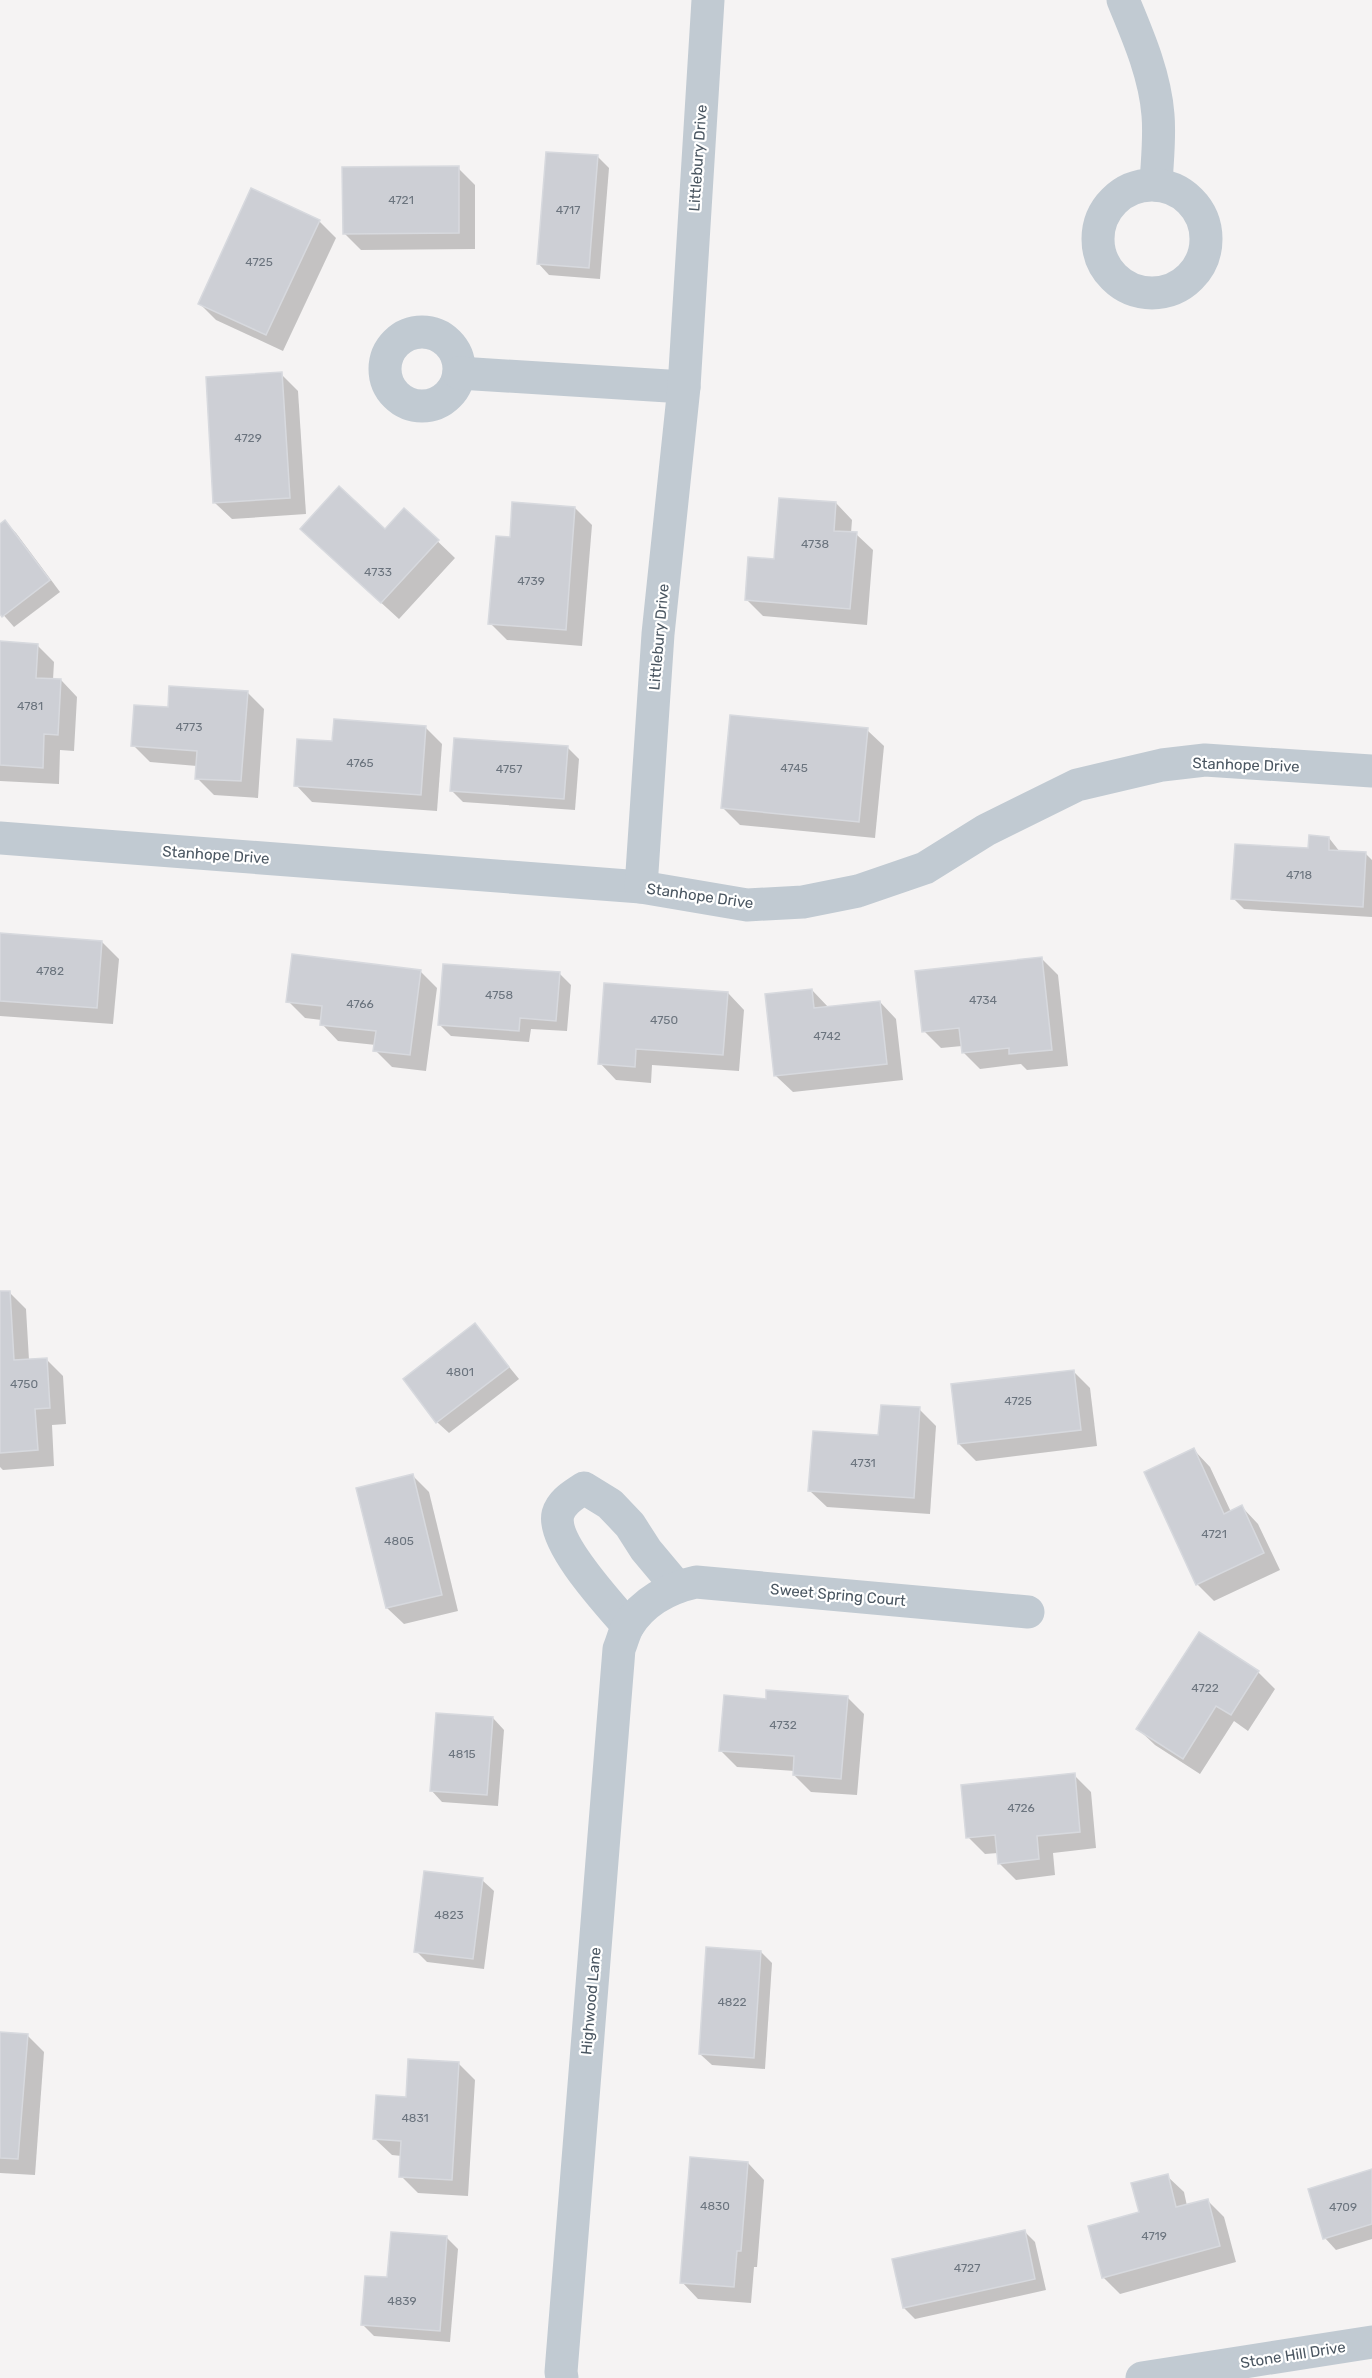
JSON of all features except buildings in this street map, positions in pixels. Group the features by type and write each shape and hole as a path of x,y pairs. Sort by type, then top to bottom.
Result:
{"street":[{"name":"Littlebury Drive","path":"641,887 658,634 684,387 708,0"},
{"path":"1123,0 1139,38 1153,87 1158,115 1156,184"},
{"path":"459,373 684,387"},
{"name":"Stanhope Drive","path":"0,838 641,887 747,905 803,902 858,891 925,868 986,830 1077,785 1151,768 1205,760 1372,771"},
{"path":"628,1626 572,1557 562,1537 558,1515 566,1500 584,1488 610,1504 630,1525 646,1550 664,1593"},
{"name":"Sweet Spring Court","path":"664,1593 696,1582 1028,1612"},
{"name":"Highwood Lane","path":"562,2378 618,1661 628,1626 664,1593"},
{"name":"Stone Hill Drive","path":"1142,2378 1372,2342"}]}
